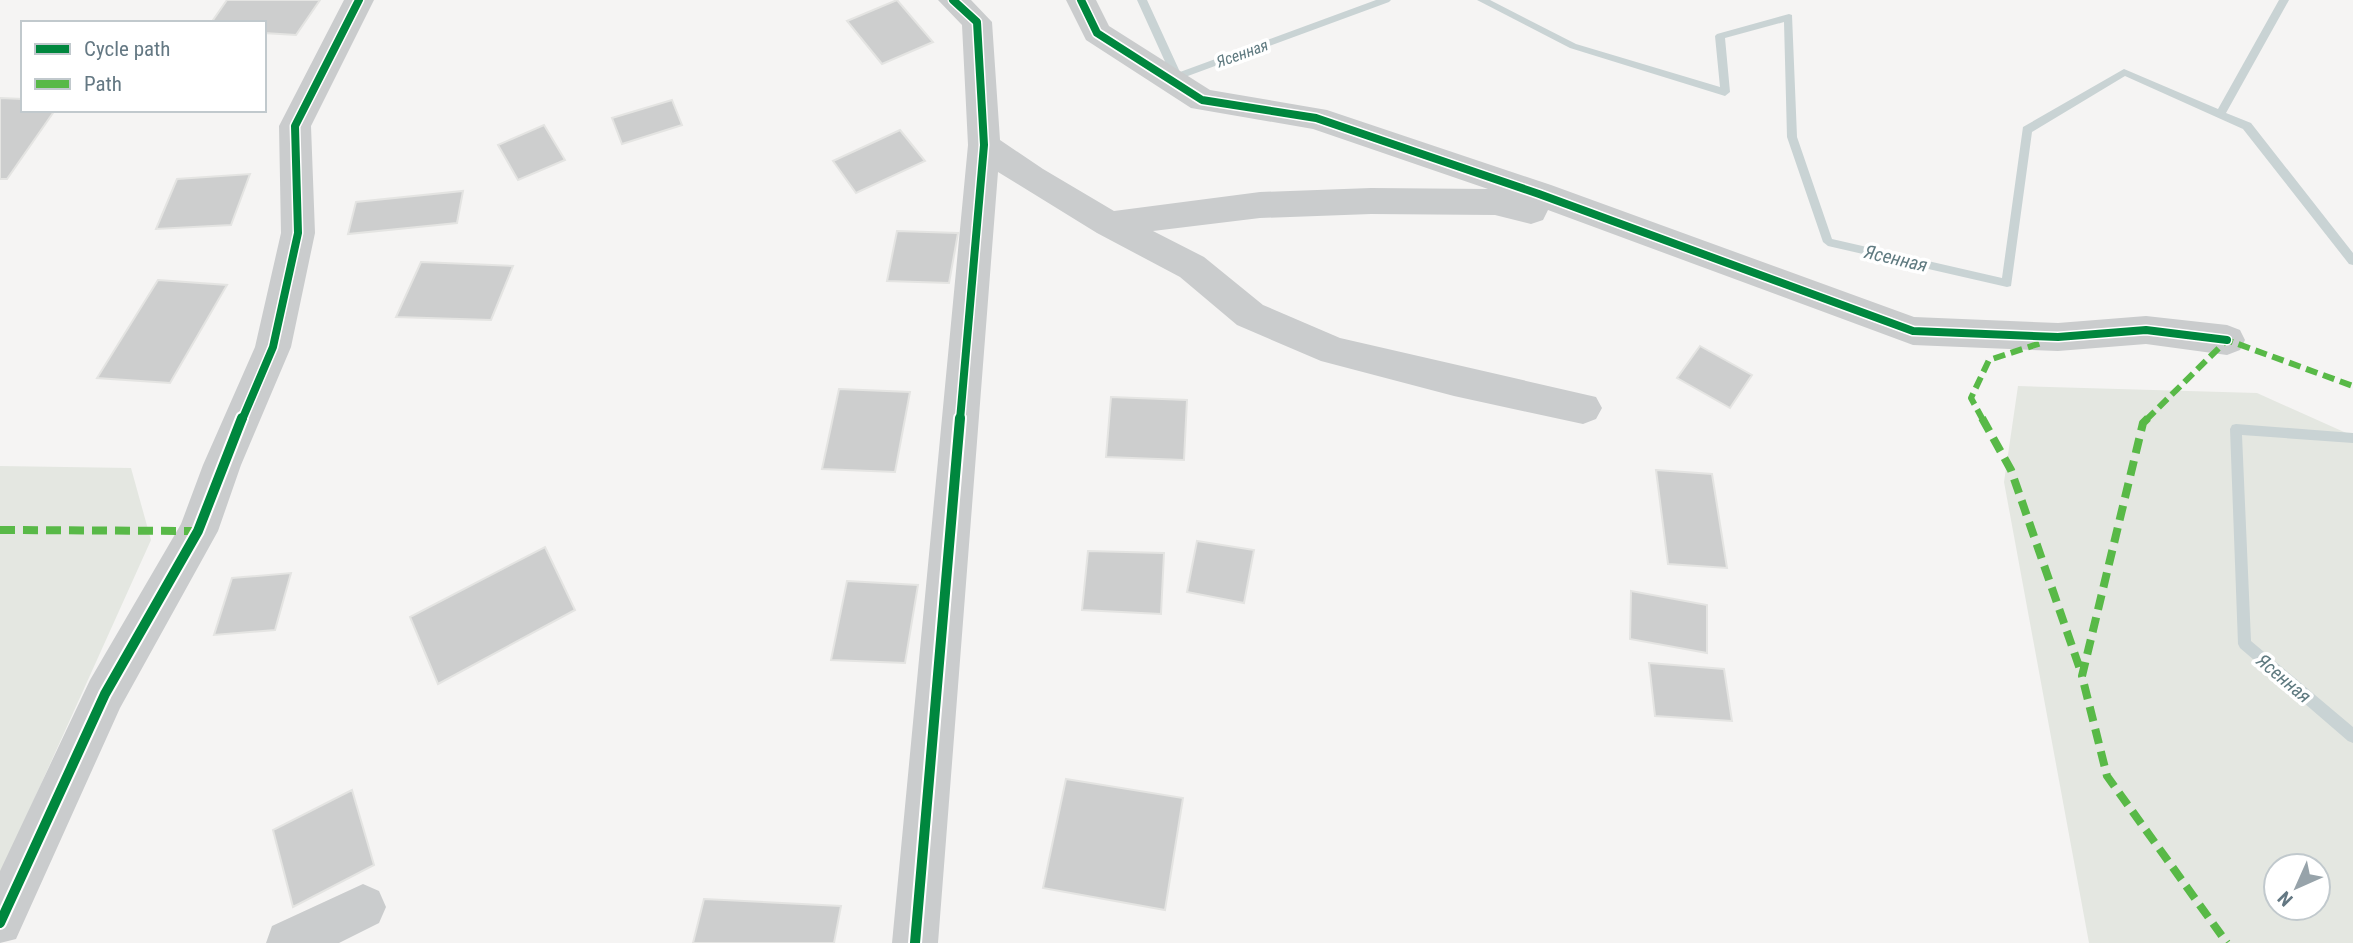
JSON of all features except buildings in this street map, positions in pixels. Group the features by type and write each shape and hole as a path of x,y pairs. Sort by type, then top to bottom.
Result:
{"street":[{"path":"0,923 105,694 198,531 222,465 273,347 298,233 295,126 359,0"},
{"path":"915,943 984,145 977,22 953,0"},
{"path":"1081,0 1097,33 1202,100 1316,118 1539,194 1913,331 2058,337 2146,330 2227,340"},
{"path":"984,145 1109,224 1192,267 1250,315 1334,351 1454,381 1583,408"},
{"path":"1109,224 1261,205 1371,201 1495,202 1673,243"},
{"path":"289,943 363,907"}],"shaded area":[{"path":"2018,386 2257,393 2353,436 2353,943 2089,943 2004,482"},
{"path":"0,466 131,468 151,540 0,875"}],"waterway":[{"name":"Ясенная","path":"1142,0 1177,77 1386,0"},
{"name":"Ясенная","path":"1482,0 1573,46 1725,92 1720,36 1789,17 1792,137 1828,242 2007,283 2027,130 2124,72 2247,126 2353,261"},
{"path":"2220,114 2284,0"},
{"name":"Ясенная","path":"2353,438 2236,429 2245,644 2353,736"}],"marked path":[{"path":"2227,943 2107,776 2082,676 2143,423 2227,340 2353,386"},
{"path":"2044,342 1989,360 1971,398 2011,470 2082,675"},
{"path":"0,530 198,531"}],"cycle path":[{"path":"0,923 105,694 198,531 222,465 273,347 298,233 295,126 359,0"},
{"path":"915,943 984,145 977,22 953,0"},
{"path":"1081,0 1097,33 1202,100 1316,118 1539,194 1913,331 2058,337 2146,330 2227,340"}]}
